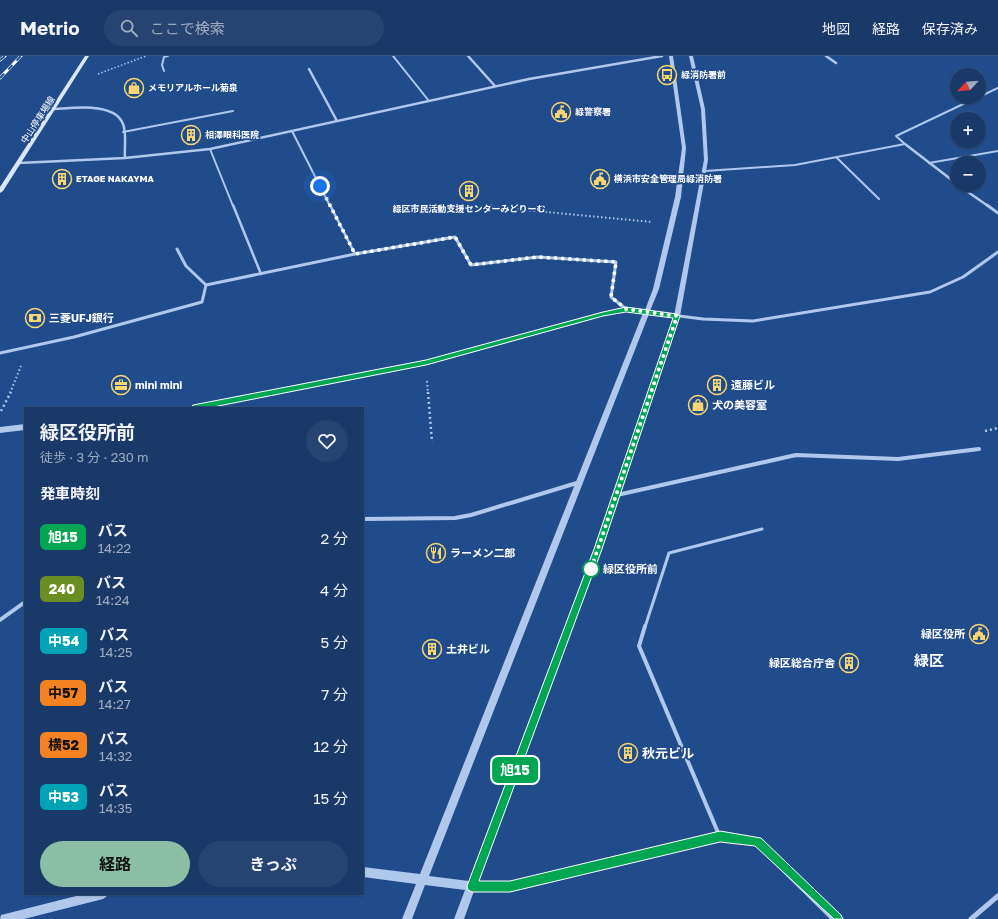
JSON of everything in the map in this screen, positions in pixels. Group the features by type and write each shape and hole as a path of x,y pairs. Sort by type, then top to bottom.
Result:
{"main road":[{"name":"中山停車場線","path":"0,191 55,109 88,56"}],"street":[{"path":"468,56 495,86"},
{"path":"19,163 125,158 210,149 495,86 662,56"},
{"path":"407,919 656,289 678,197 684,148 671,56"},
{"path":"459,919 598,549 677,316 705,171 703,109 691,56"},
{"path":"826,56 836,63"},
{"path":"308,69 336,121"},
{"path":"55,109 104,109 117,115 123,123 125,158"},
{"path":"905,144 950,179"},
{"path":"967,192 982,203 998,212"},
{"path":"206,285 355,254 455,237 471,265 538,257 616,262 611,297 626,309"},
{"path":"177,249 186,266 206,285"},
{"path":"198,407 426,363 626,309 730,322 754,321 930,292 964,277 998,252"},
{"path":"0,353 74,336 202,302 206,285"},
{"path":"0,430 24,427"},
{"path":"616,495 796,454 898,459 979,449"},
{"path":"364,519 460,517 580,482"},
{"path":"0,620 24,603"},
{"path":"364,872 423,881 472,886 510,887 720,836 757,842 837,919"},
{"path":"5,919 99,895"},
{"path":"971,919 998,896"}],"lane":[{"path":"164,71 162,65 164,57 168,56"},
{"path":"393,56 429,101"},
{"path":"986,94 998,88"},
{"path":"905,144 896,136 964,104"},
{"path":"123,132 233,111"},
{"path":"292,131 355,254"},
{"path":"705,171 795,164 905,144"},
{"path":"210,149 261,274"},
{"path":"929,163 998,151"},
{"path":"836,157 878,199"},
{"path":"720,836 639,646 669,553 762,529"}],"path":[{"path":"74,79 100,73 147,56"},
{"path":"490,205 494,207 658,223"},
{"path":"0,413 14,386 28,347"},
{"path":"426,363 432,442"}],"railway":[{"path":"0,60 5,56"},
{"path":"0,78 21,56"}],"bus line":[{"name":"旭15","path":"199,407 426,363 626,309 677,316 598,549 472,886 510,887 720,836 757,842 837,919"}],"place":[{"name":"緑消防署前","path":"667,75"},
{"name":"メモリアルホール菊泉","path":"134,88"},
{"name":"緑警察署","path":"561,112"},
{"name":"相澤眼科医院","path":"191,135"},
{"name":"ETAGE NAKAYMA","path":"62,179"},
{"name":"横浜市安全管理局緑消防署","path":"600,179"},
{"name":"緑区市民活動支援センターみどりーむ","path":"469,191"},
{"name":"三菱UFJ銀行","path":"35,318"},
{"name":"mini mini","path":"121,385"},
{"name":"遠藤ビル","path":"717,385"},
{"name":"犬の美容室","path":"698,405"},
{"name":"ラーメン二郎","path":"436,553"},
{"name":"緑区役所前","path":"591,569"},
{"name":"緑区役所","path":"979,634"},
{"name":"土井ビル","path":"432,649"},
{"name":"緑区総合庁舎","path":"849,663"},
{"name":"秋元ビル","path":"628,753"}],"district":[{"name":"緑区","path":"929,661"}],"route":[{"path":"320,186 355,254 455,237 471,265 538,257 616,262 611,297 626,309 677,316 591,569"}]}
